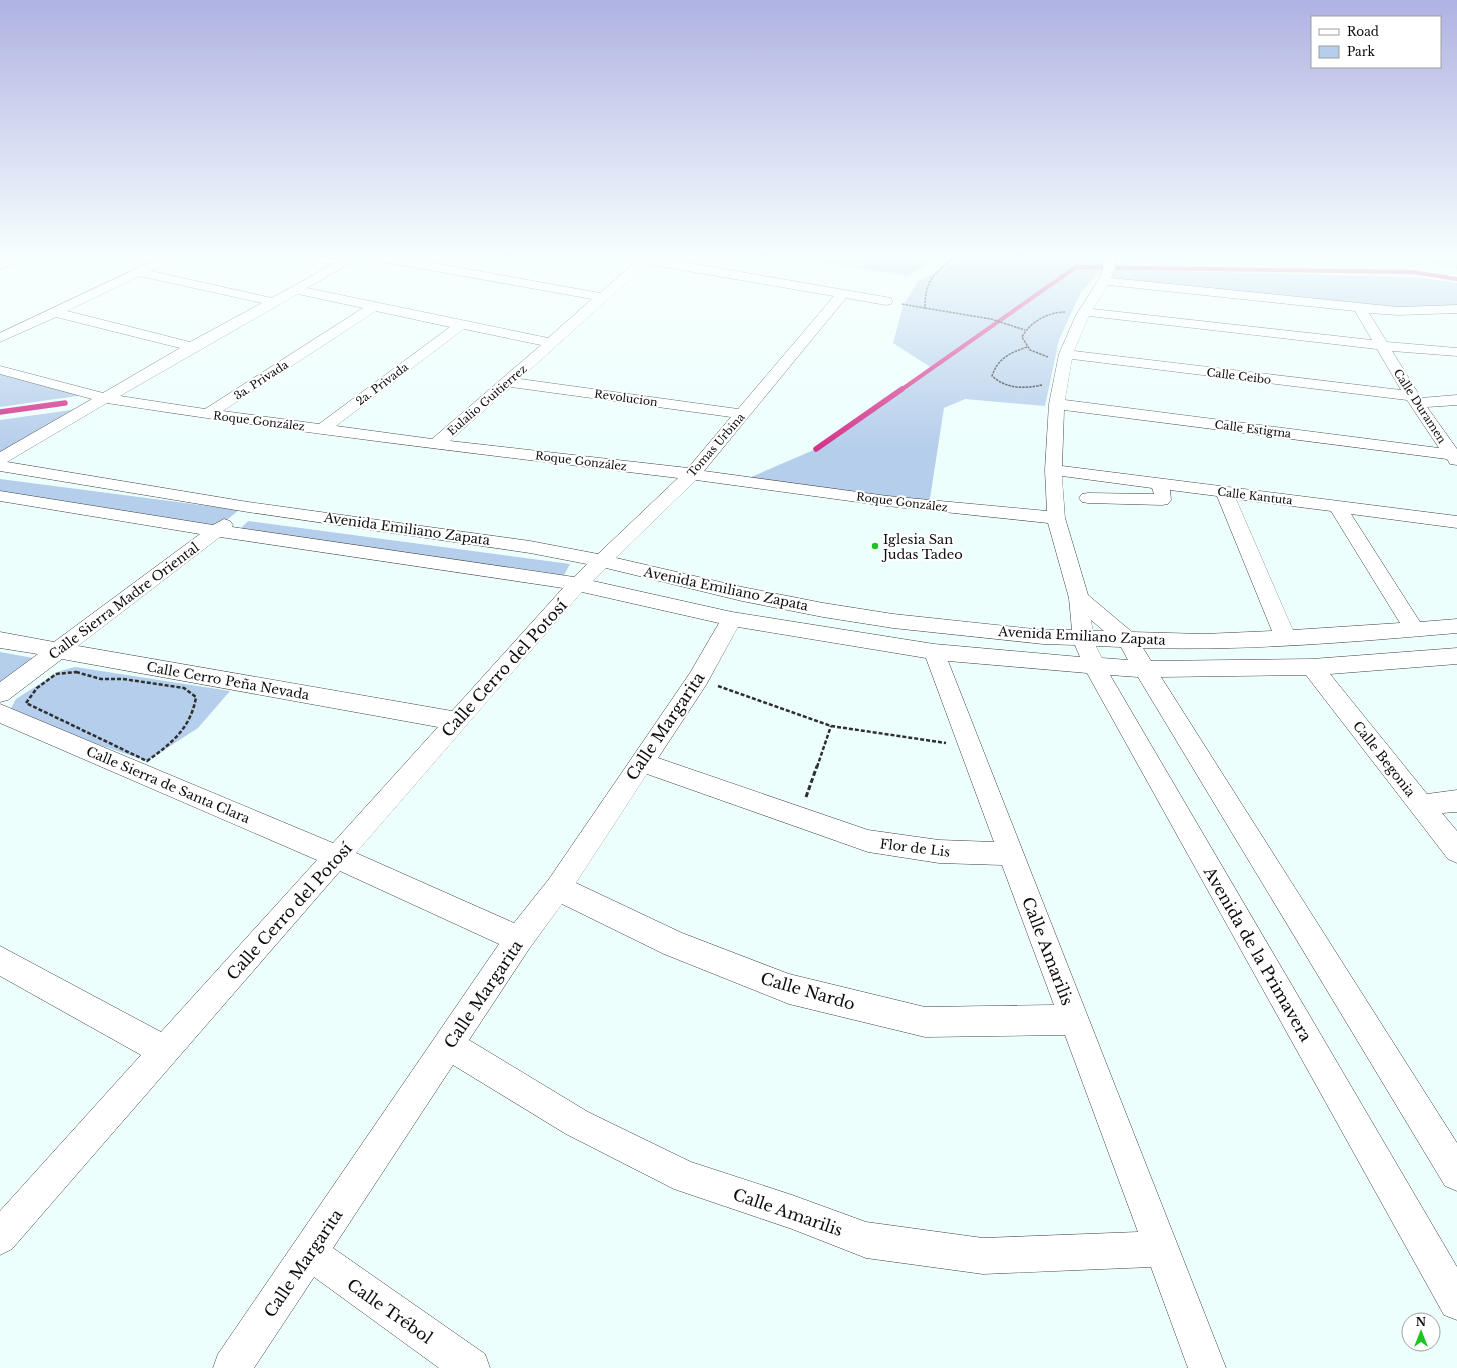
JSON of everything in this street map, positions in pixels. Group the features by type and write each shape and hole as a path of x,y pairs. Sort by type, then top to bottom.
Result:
{"street":[{"path":"0,338 35,321"},
{"path":"87,321 192,348"},
{"path":"0,459 240,321"},
{"name":"3a. Privada","path":"208,414 354,321"},
{"path":"440,321 551,343"},
{"name":"Eulalio Guitierrez","path":"436,444 509,382 575,321"},
{"name":"Tomas Urbina","path":"578,584 692,474 820,321"},
{"name":"Avenida de la Primavera","path":"1081,321 1065,357 1056,404 1053,470 1056,518 1079,598 1083,639 1094,666 1457,1302"},
{"path":"1157,321 1422,350 1457,352"},
{"name":"Calle Duramen","path":"1367,321 1414,399 1455,459"},
{"name":"2a. Privada","path":"322,429 461,325"},
{"name":"Calle Ceibo","path":"1065,357 1414,399 1457,400"},
{"name":"Roque González","path":"0,370 106,398 208,414 436,444 692,474 887,501 1056,518"},
{"name":"Revolucion","path":"509,382 742,414"},
{"name":"Calle Estigma","path":"1056,404 1455,459"},
{"name":"Avenida Emiliano Zapata","path":"0,466 248,507 530,547 602,561 742,594 830,611 917,623 1044,637 1204,642 1286,639 1457,626"},
{"name":"Calle Kantuta","path":"1053,470 1337,506 1456,523"},
{"path":"1088,498 1162,500 1163,497 1159,483"},
{"path":"1224,492 1286,639"},
{"name":"Avenida Emiliano Zapata","path":"0,496 217,531 578,584 732,619 934,652 1022,661 1145,669 1312,667 1457,656"},
{"path":"1337,506 1414,629"},
{"name":"Calle Sierra Madre Oriental","path":"0,694 248,507"},
{"name":"Calle Cerro del Potosí","path":"0,1237 578,584"},
{"path":"1079,598 1127,640 1457,1174"},
{"name":"Calle Margarita","path":"232,1368 519,940 558,888 698,679 732,619"},
{"name":"Calle Cerro Peña Nevada","path":"0,640 457,721"},
{"name":"Calle Amarilis","path":"934,652 1207,1368"},
{"name":"Calle Begonia","path":"1312,667 1457,851"},
{"name":"Calle Sierra de Santa Clara","path":"0,712 337,857 519,940"},
{"name":"Flor de Lis","path":"641,762 868,841 901,848 979,854 1011,853"},
{"path":"1420,805 1457,801"},
{"name":"Calle Nardo","path":"558,888 674,944 789,989 925,1022 1075,1020"},
{"path":"0,960 165,1051"},
{"name":"Calle Amarilis","path":"449,1045 577,1123 686,1177 792,1212 866,1240 983,1256 1162,1249"},
{"name":"Calle Trébol","path":"310,1253 471,1368"}],"path":[{"path":"997,321 1025,330"},
{"path":"1039,321 1025,330 1022,337 1027,347 1042,356 1065,357"},
{"path":"1027,347 1001,357 992,376 999,383 1010,387 1024,388 1060,384"},
{"path":"76,672 101,679 123,679 184,688 196,697 189,723 168,747 147,761 69,723 26,703 37,688 56,674 76,672"},
{"path":"698,679 831,726 970,747"},
{"path":"799,816 831,726"}],"green space":[{"path":"899,321 1068,321 1059,340 1045,406 965,399 944,408 929,505 742,481 816,449 932,368 893,343"},
{"path":"0,373 84,395 0,407"},
{"path":"98,400 0,457 0,420 71,410"},
{"path":"0,479 239,510 212,532 0,499"},
{"path":"248,521 570,564 558,586 234,535"},
{"path":"0,652 44,660 0,690"},
{"path":"75,667 230,691 198,728 147,761 8,714 16,699 60,671"}],"waterway":[{"path":"901,390 999,321"},
{"path":"816,449 902,389"},
{"path":"0,412 65,403"}],"place":[{"name":"Iglesia San Judas Tadeo","path":"875,546"}]}
